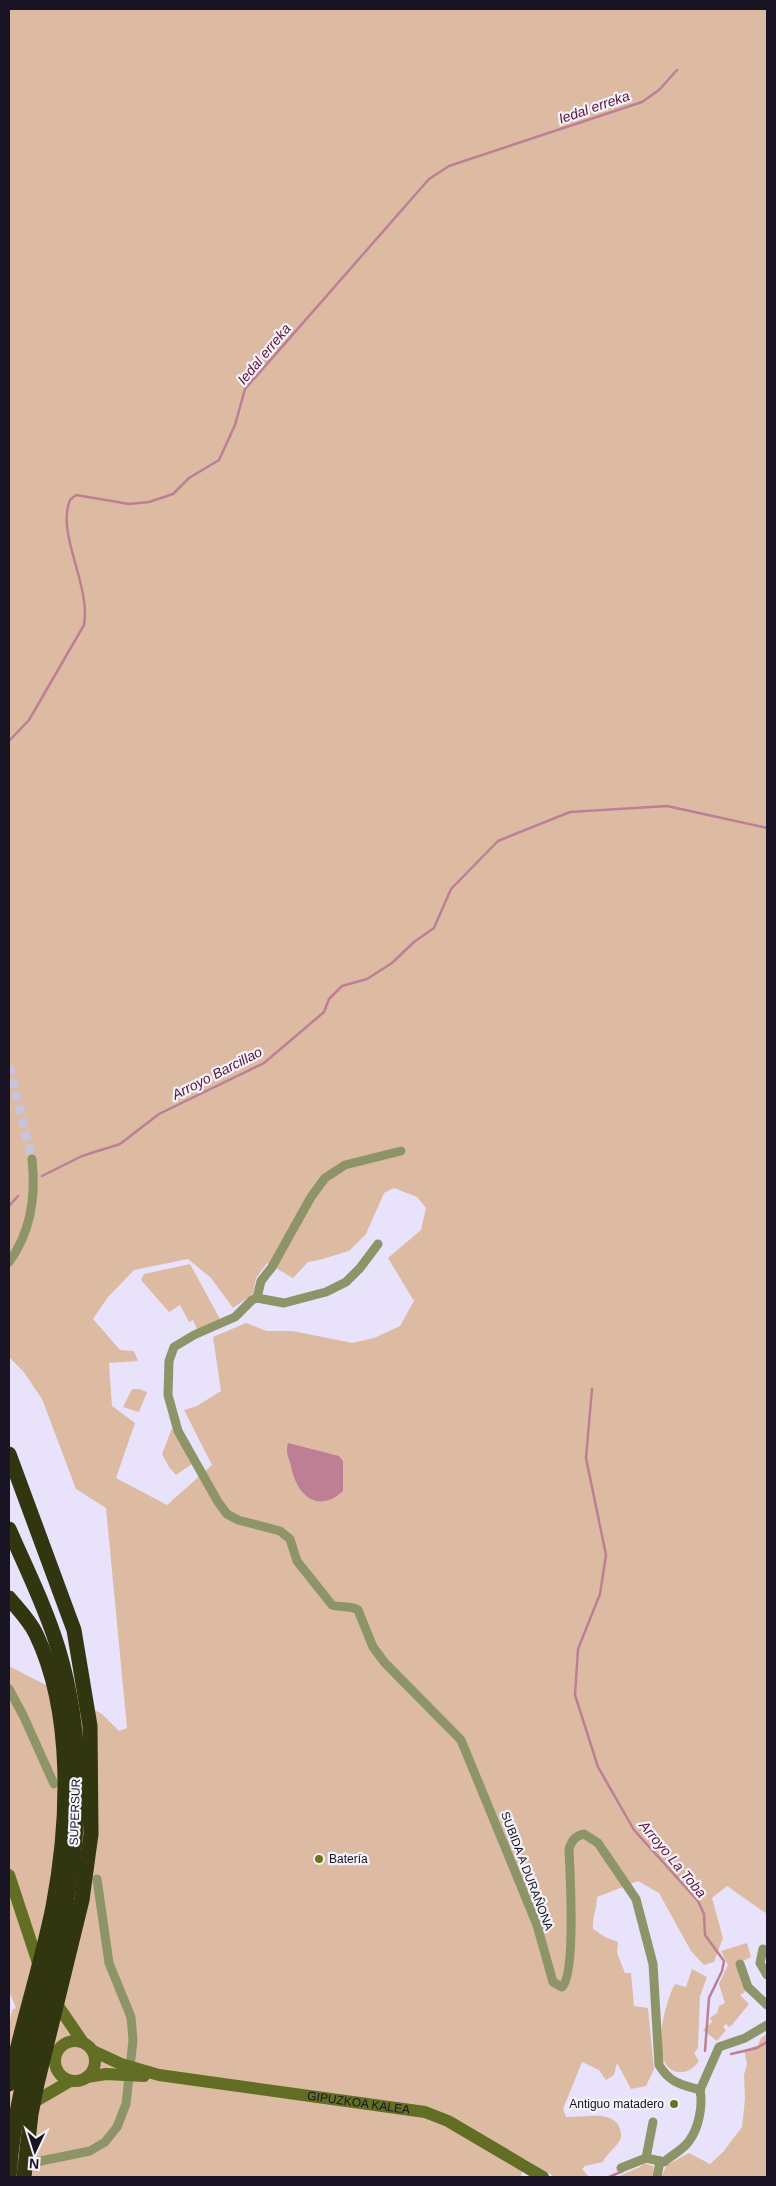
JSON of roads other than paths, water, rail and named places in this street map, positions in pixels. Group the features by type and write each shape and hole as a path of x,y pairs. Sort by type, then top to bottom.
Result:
{"highway":[{"name":"SUPERSUR","path":"9,1454 74,1630 90,1726 91,1834 82,1900 31,2114 24,2177"},
{"name":"SUPERSUR","path":"9,1529 58,1647 57,1670 74,1726 77,1783 76,1834 67,1902 20,2091 10,2152 9,2177"},
{"path":"9,1598 36,1633 57,1670 63,1740 62,1834 53,1906 9,2084"}],"street":[{"path":"378,1244 360,1268 346,1282 326,1292 284,1302 258,1298 262,1282 324,1178 345,1165 401,1151"},
{"path":"9,1262 23,1238 29,1220 33,1190 32,1159"},
{"name":"SUBIDA A DURAÑONA","path":"258,1298 252,1300 235,1317 194,1335 174,1347 169,1361 168,1395 178,1431 218,1502 227,1514 238,1520 280,1531 290,1539 297,1560 332,1605 354,1607 358,1610 373,1646 385,1663 407,1683 461,1740 537,1925 553,1982 558,1986 562,1987 568,1977 572,1920 569,1849 572,1840 584,1834 590,1837 620,1873 636,1899 653,1964 659,2065 666,2077 700,2090"},
{"path":"401,1691 407,1683"},
{"path":"9,1689 23,1715 54,1784"},
{"path":"9,1875 34,1946 41,1973 52,1996 82,2041 93,2051 121,2064 159,2075"},
{"path":"9,2168 90,2151 105,2142 117,2127 126,2104 133,2040 131,2016 109,1963 97,1879"},
{"path":"767,1952 763,1949 760,1958 767,1975"},
{"path":"740,1964 748,1986 767,2005"},
{"path":"52,1996 55,2056 59,2074 70,2081"},
{"path":"621,2168 646,2158 664,2162 689,2142 695,2129 699,2112 700,2090 719,2047 753,2034 767,2025"},
{"path":"9,2136 34,2102 55,2056 68,2041 82,2041"},
{"path":"87,2077 95,2065 93,2051"},
{"path":"34,2102 70,2081 82,2080 87,2077 106,2074 159,2075"},
{"name":"GIPUZKOA KALEA","path":"159,2075 425,2112 448,2121 543,2177"},
{"path":"646,2158 653,2122"},
{"path":"657,2177 660,2161"}],"waterway":[{"name":"Iedal erreka","path":"9,741 29,720 84,625 83,593 67,529 67,514 70,500 76,495 129,504 149,502 173,494 189,478 219,460 235,425 245,389 429,179 449,166 642,102 659,90 677,70"},
{"name":"Arroyo Barcillao","path":"42,1176 82,1156 120,1144 159,1114 264,1063 324,1012 329,999 342,986 367,979 392,963 414,942 434,928 451,889 498,841 570,812 667,806 767,828"},
{"name":"Arroyo Barcillao","path":"9,1206 18,1196"},
{"name":"Arroyo La Toba","path":"592,1389 586,1458 606,1555 600,1594 578,1649 575,1695 598,1767 634,1830 698,1901 704,1914 705,1935 724,1961 722,1971 709,1998 705,2051"},
{"path":"731,2054 757,2048 767,2042"},
{"name":"Arroyo La Toba","path":"609,2177 623,2171"}],"tunnel":[{"path":"9,1066 32,1159"}],"place":[{"name":"Batería","path":"319,1859"},
{"name":"Antiguo matadero","path":"674,2104"}]}
